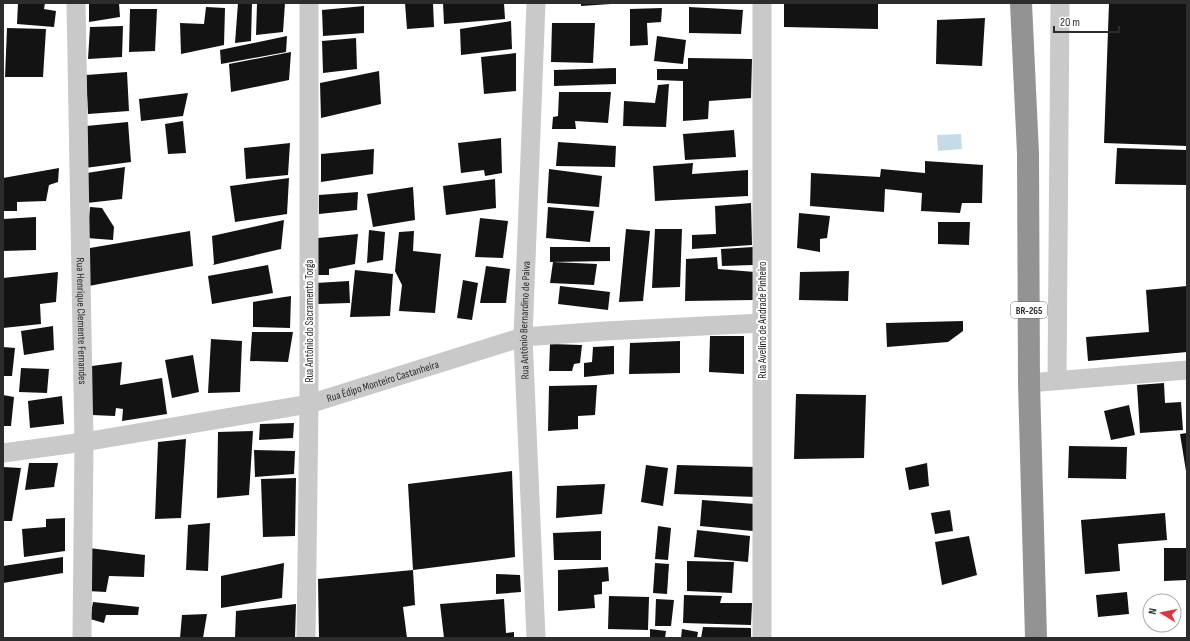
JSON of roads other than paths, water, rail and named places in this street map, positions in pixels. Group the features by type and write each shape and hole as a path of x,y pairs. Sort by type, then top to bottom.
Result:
{"highway":[{"name":"BR-265","path":"1021,3 1028,154 1030,383 1036,627"},
{"path":"1027,638 1036,627"}],"street":[{"name":"Rua Henrique Clemente Fernandes","path":"76,3 84,442 82,638"},
{"name":"Rua Antônio do Sacramento Torga","path":"306,638 309,404 309,3"},
{"name":"Rua Antônio Bernardino de Paiva","path":"536,3 522,337 536,638"},
{"name":"Rua Avelino de Andrade Pinheiro","path":"762,3 762,638"},
{"path":"1057,380 1060,3"},
{"name":"Rua Édipo Monteiro Castanheira","path":"3,453 84,442 309,404 522,337 762,323"},
{"path":"1030,383 1187,370"}],"water":[{"path":"961,134 962,149 938,151 937,135"}]}
